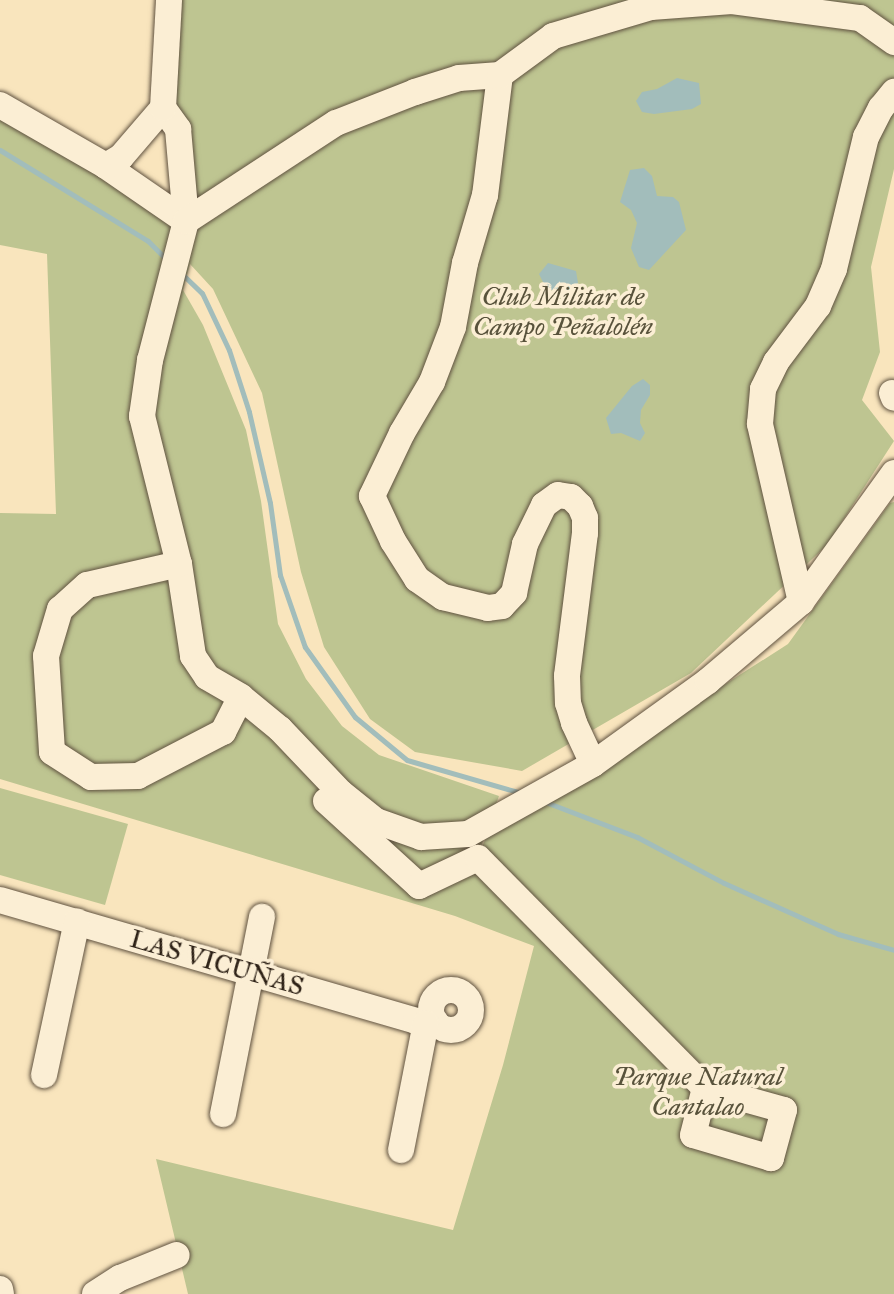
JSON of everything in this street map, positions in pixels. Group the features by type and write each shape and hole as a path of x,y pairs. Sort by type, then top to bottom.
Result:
{"street":[{"path":"106,166 121,157 163,108 169,0"},
{"path":"186,221 336,123 459,78 500,75 553,36 651,7 732,1 794,8 860,18 894,42"},
{"path":"500,75 485,195 465,263 453,327 432,382 402,433 372,496 393,541 417,579 443,597 488,608 502,606 514,593 525,544 544,505 558,495 571,497 580,506 585,518 568,690 574,723 593,764"},
{"path":"801,602 760,424 762,389 776,362 818,306 834,269 866,137 881,108 894,92"},
{"path":"0,105 106,166 186,221"},
{"path":"163,108 178,129 186,221 150,360 142,416 179,564 193,656 207,677 241,697 280,729 341,793 376,821 421,837 468,834 593,764 708,681 801,602 892,479"},
{"path":"179,564 87,585 60,609 46,656 52,752 91,777 138,776 223,732 241,697"},
{"path":"307,757 318,795 419,886 478,859 705,1088"},
{"name":"LAS VICUÑAS","path":"0,900 430,1022 401,1150"},
{"path":"223,1114 262,917"},
{"path":"44,1075 77,921"},
{"path":"95,1294 120,1278 177,1255"},
{"path":"0,1289 1,1294"}],"green space":[{"path":"180,0 894,0 894,169 871,267 880,352 862,400 894,441 827,545 691,673 522,771 415,752 370,719 324,647 301,572 262,393 213,289 190,264 183,290 203,325 246,430 261,501 278,624 306,679 342,726 379,755 499,796 470,877 489,830 571,783 788,644 890,503 894,502 894,1294 188,1294 156,1159 453,1230 503,1065 534,946 455,916 0,779 0,513 56,514 47,254 0,245 0,108 196,235 174,101"},
{"path":"0,788 128,824 105,905 0,875"}],"water":[{"path":"677,78 699,83 701,104 692,109 654,114 642,112 636,101 642,92 657,89"},
{"path":"644,168 652,176 657,196 673,197 679,202 686,230 649,270 639,267 631,248 637,223 631,210 620,202 630,170"},
{"path":"548,263 576,271 578,283 569,291 547,290 539,274"},
{"path":"643,379 650,385 650,395 641,410 640,423 645,433 640,441 621,433 611,434 606,418 632,386"}],"waterway":[{"path":"0,150 148,241 168,261"},
{"path":"180,272 202,293 229,350 249,412 270,503 280,575 305,647 355,717 407,760 521,793"},
{"path":"543,801 637,837 724,883 838,934 894,950"}],"park label":[{"name":"Club Militar de Campo Peñalolén","path":"563,312"},
{"name":"Parque Natural Cantalao","path":"698,1092"}]}
